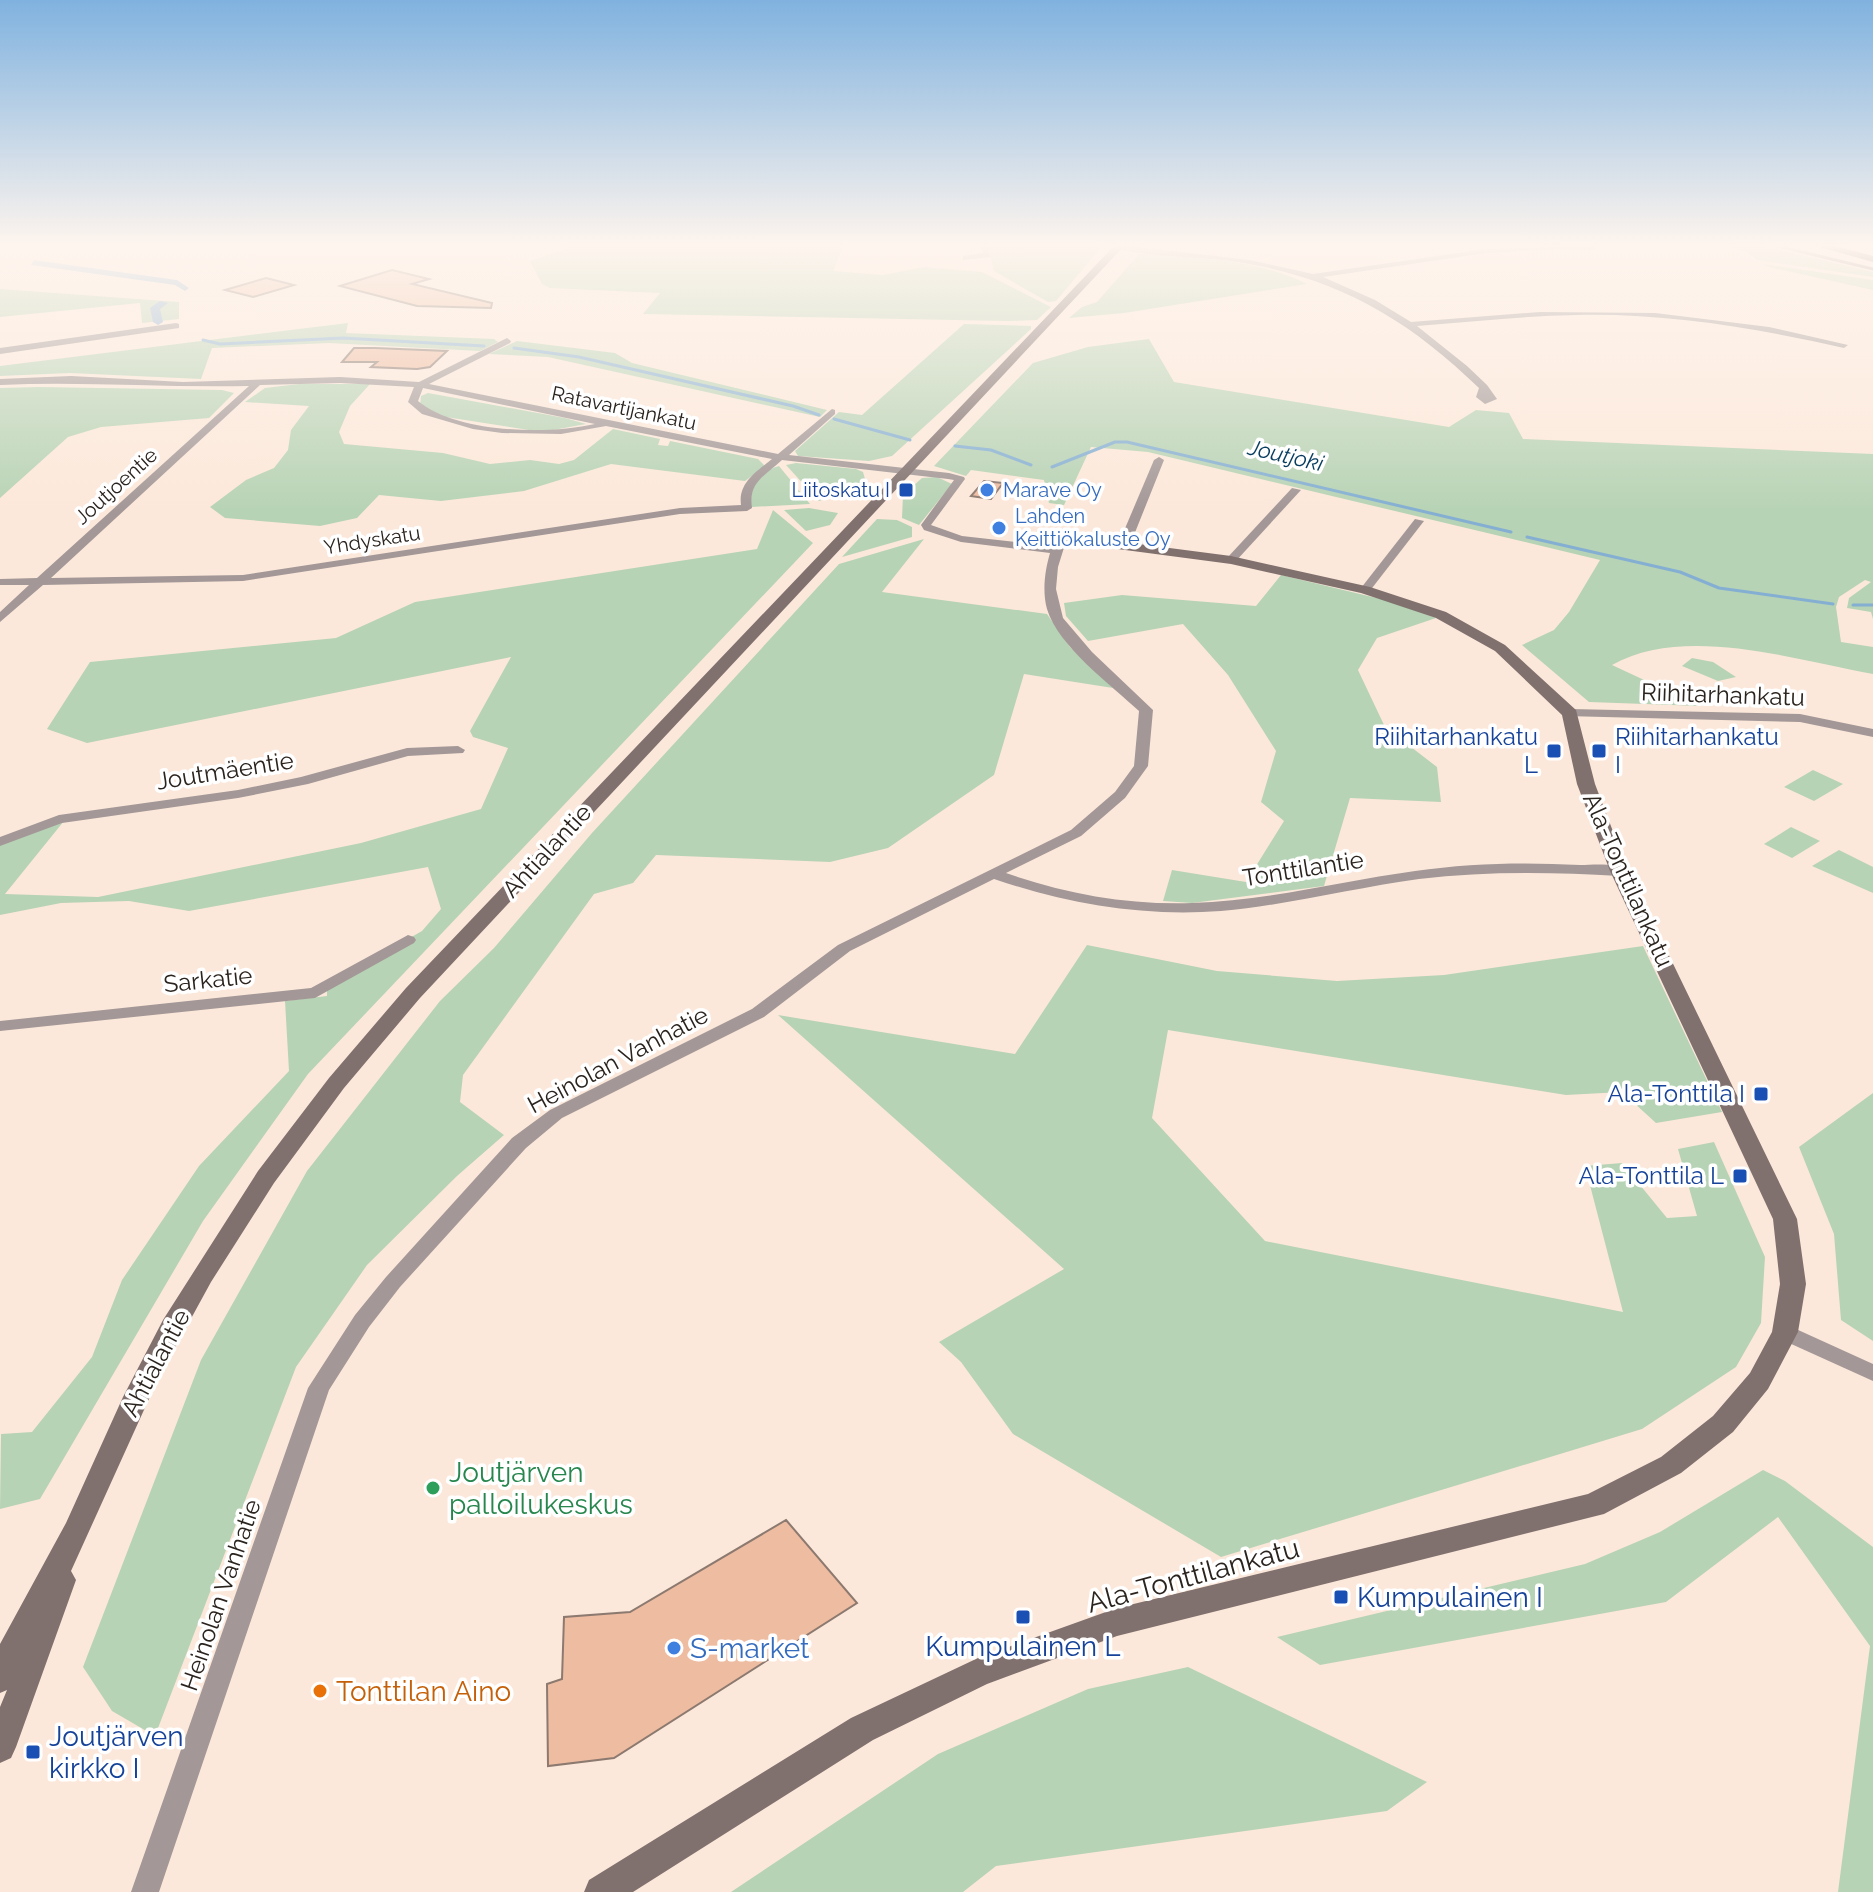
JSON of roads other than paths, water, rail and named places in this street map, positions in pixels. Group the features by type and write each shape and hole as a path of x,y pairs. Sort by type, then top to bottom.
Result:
{"main road":[{"name":"Ahtialantie","path":"0,1678 77,1530 146,1377 196,1287 294,1134 337,1079 423,983 1034,334"},
{"path":"1059,539 1231,560 1365,590 1441,615 1500,648 1570,713"},
{"name":"Ala-Tonttilankatu","path":"601,1892 862,1729 978,1673 1117,1622 1594,1505 1671,1465 1723,1424 1759,1381 1785,1332 1793,1284 1785,1219 1619,871 1586,784 1570,713"},
{"name":"Ahtialantie","path":"0,1747 35,1658 77,1530"}],"street":[{"path":"0,351 118,334"},
{"path":"1426,334 1484,387"},
{"path":"1792,334 1844,345"},
{"path":"507,341 420,385 413,402 429,417 544,434 607,423"},
{"name":"Ratavartijankatu","path":"0,382 71,379 183,385 340,380 420,385 781,459 905,469 960,479 926,525 929,530 961,539 1059,539"},
{"name":"Joutjoentie","path":"0,618 257,383"},
{"path":"781,459 832,412"},
{"name":"Yhdyskatu","path":"0,582 243,578 680,511 747,508 745,495 750,483 781,459"},
{"path":"1124,545 1159,460"},
{"path":"1231,560 1296,490"},
{"path":"1365,590 1419,521"},
{"name":"Heinolan Vanhatie","path":"145,1892 319,1388 362,1321 393,1282 519,1143 556,1114 758,1013 844,948 1076,833 1120,795 1141,766 1146,710 1056,617 1052,600 1059,539"},
{"name":"Riihitarhankatu","path":"1570,713 1800,718 1873,733"},
{"name":"Joutmäentie","path":"0,842 59,819 238,794 303,781 407,752 458,750"},
{"name":"Tonttilantie","path":"996,875 1120,904 1195,908 1418,875 1499,867 1544,866 1619,871"},
{"name":"Sarkatie","path":"0,1026 315,993 408,940"},
{"path":"1785,1332 1873,1373"}],"waterway":[{"name":"Joutjoki","path":"203,340 220,344 343,338 484,346"},
{"name":"Joutjoki","path":"514,348 579,357 793,406 819,415"},
{"name":"Joutjoki","path":"834,419 910,440"},
{"name":"Joutjoki","path":"1052,467 1115,442 1127,442 1511,532"},
{"name":"Joutjoki","path":"955,446 991,450 1031,465"},
{"name":"Joutjoki","path":"1527,537 1680,572 1719,588 1833,604"},
{"name":"Joutjoki","path":"1853,605 1873,605"}],"place":[{"name":"Liitoskatu I","path":"906,490"},
{"name":"Marave Oy","path":"987,490"},
{"name":"Lahden Keittiökaluste Oy","path":"999,528"},
{"name":"Riihitarhankatu L","path":"1554,751"},
{"name":"Riihitarhankatu I","path":"1599,751"},
{"name":"Ala-Tonttila I","path":"1761,1094"},
{"name":"Ala-Tonttila L","path":"1740,1176"},
{"name":"Joutjärven palloilukeskus","path":"433,1488"},
{"name":"Kumpulainen I","path":"1341,1597"},
{"name":"Kumpulainen L","path":"1023,1617"},
{"name":"S-market","path":"674,1648"},
{"name":"Tonttilan Aino","path":"320,1691"},
{"name":"Joutjärven kirkko I","path":"33,1752"}]}
